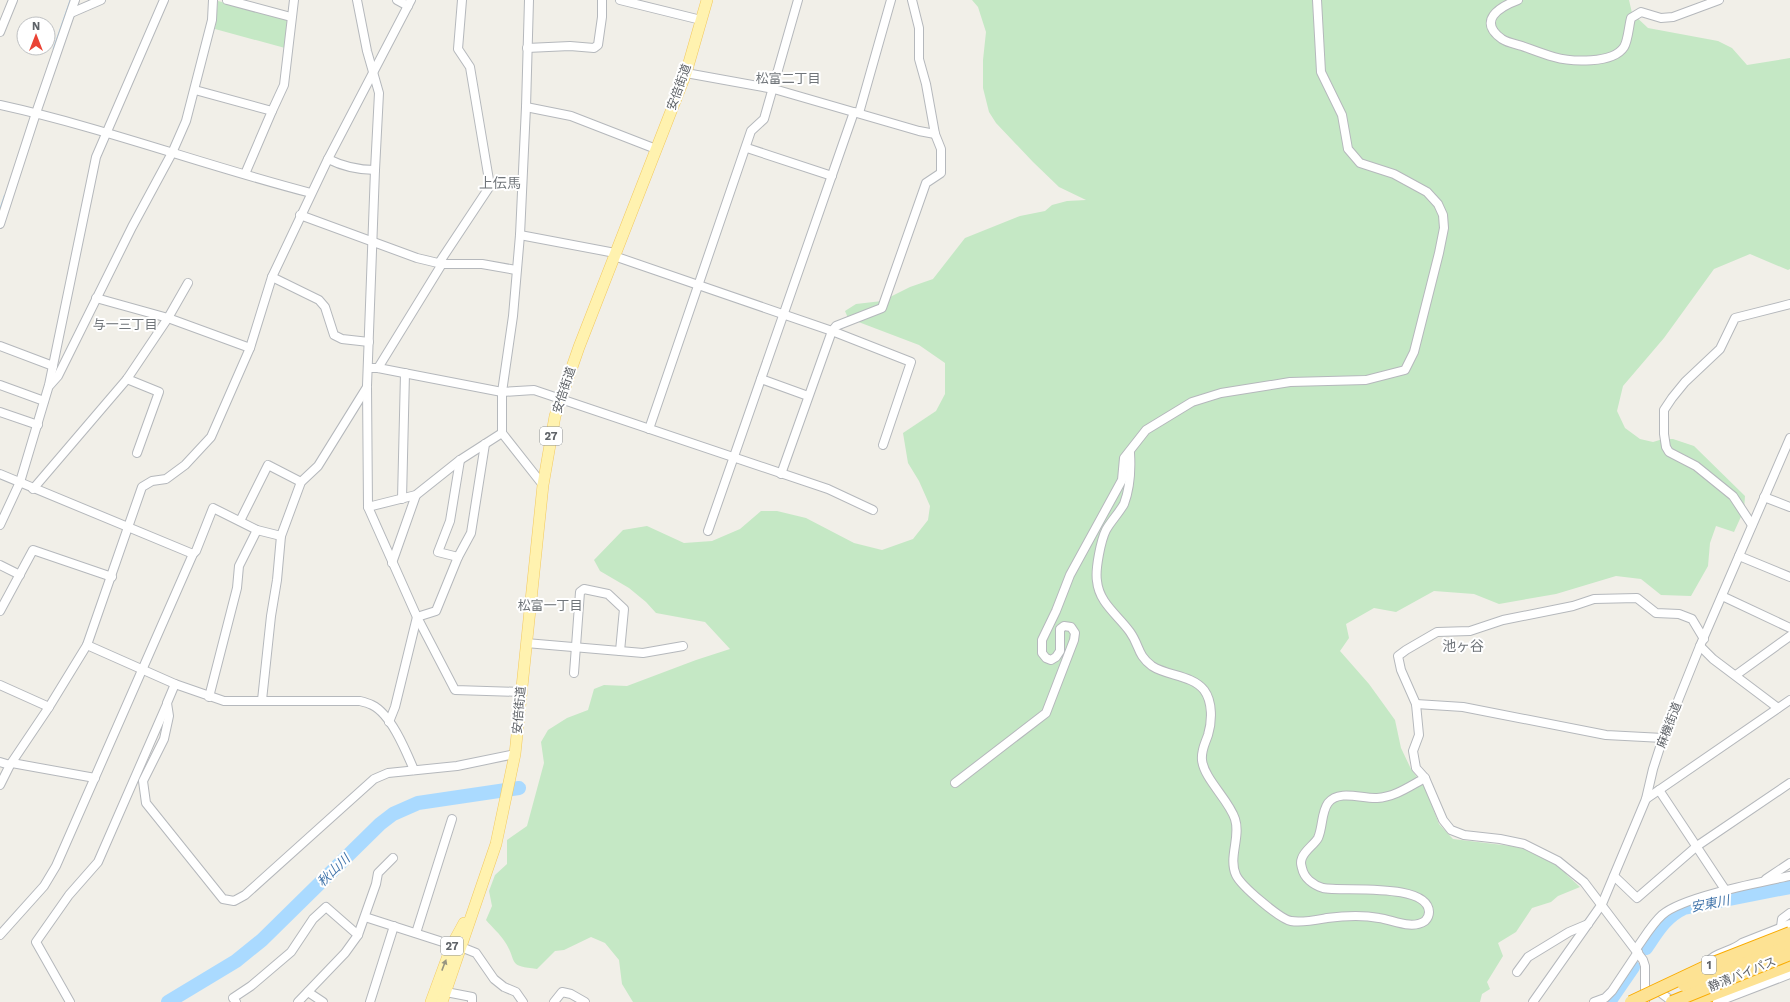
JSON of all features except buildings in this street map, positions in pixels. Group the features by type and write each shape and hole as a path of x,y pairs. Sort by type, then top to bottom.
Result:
{"highway":[{"name":"1","path":"1631,1002 1785,930"},
{"name":"1","path":"1644,1001 1790,942"},
{"name":"静清バイパス","path":"1644,1001 1790,942"},
{"name":"静清バイパス","path":"1674,1002 1790,956"},
{"name":"1","path":"1693,1002 1790,965"}],"main road":[{"name":"安倍街道","path":"431,1002 480,893 496,844 515,754 543,484 555,416 614,255 686,73 707,0"},
{"name":"安倍街道","path":"444,997 457,946"}],"street":[{"path":"0,32 12,0"},
{"path":"0,224 75,0"},
{"path":"71,13 101,0"},
{"path":"0,525 20,482 49,385 92,170 96,157 164,0"},
{"path":"49,385 58,376 132,227 172,153 186,121 212,20 213,0"},
{"path":"227,0 291,17"},
{"path":"244,174 284,85 294,0"},
{"path":"357,0 366,51 380,93 375,170 369,368 367,386 368,507 417,617 455,690 521,692"},
{"path":"0,785 11,764 49,707 87,645 142,488 152,480 166,479 185,466 211,437 250,348 272,276 328,159 372,72 410,3 397,0"},
{"path":"378,368 441,263 490,186 470,67 458,49 462,0"},
{"path":"529,0 520,235 513,316 502,392 502,433 543,484"},
{"path":"527,48 570,46 594,48 598,45 602,17 602,0"},
{"path":"620,0 701,20"},
{"path":"649,429 751,131 764,119 774,89 798,0"},
{"path":"708,531 832,176 856,113 891,0"},
{"path":"781,474 832,331 836,326 882,308 926,183 941,173 941,149 935,134 926,84 919,59 919,28 912,0"},
{"path":"955,783 1046,713 1074,640 1075,633 1071,627 1064,626 1060,629 1060,651 1056,657 1051,660 1046,658 1042,653 1042,640 1056,611 1070,575 1122,480 1124,458 1130,453 1146,430 1192,402 1221,393 1290,382 1366,380 1405,370 1414,352 1440,247 1444,228 1443,215 1438,204 1427,192 1394,174 1360,163 1348,149 1342,115 1321,72 1317,0"},
{"path":"1518,0 1506,4 1494,14 1491,24 1495,32 1503,40 1556,58 1584,60 1604,60 1615,55 1624,47 1631,18 1641,12 1660,18 1673,17 1719,0"},
{"path":"686,73 774,89 919,131 935,134"},
{"path":"195,90 272,111"},
{"path":"0,104 107,133 311,193"},
{"path":"526,107 571,116 656,150"},
{"path":"746,148 832,176"},
{"path":"328,159 344,167 358,170 375,170"},
{"path":"300,215 417,258 441,263 482,264 516,270"},
{"path":"520,235 614,255 699,286 832,331 911,362 883,445"},
{"path":"272,276 319,300 325,306 334,335 342,339 369,342"},
{"path":"33,489 126,379 168,318 188,283"},
{"path":"96,298 168,318 250,348"},
{"path":"1752,525 1733,496 1696,466 1669,452 1666,447 1664,434 1664,410 1685,382 1720,349 1735,318 1790,304"},
{"path":"0,346 53,366"},
{"path":"369,368 378,368 502,392 534,390 828,489 873,510"},
{"path":"402,499 405,373"},
{"path":"126,379 159,392 137,453"},
{"path":"761,379 808,396"},
{"path":"0,385 44,401"},
{"path":"262,700 271,616 278,580 281,536 301,482 318,466 367,386"},
{"path":"0,412 38,425"},
{"path":"368,507 416,496 460,460 502,433"},
{"name":"麻機街道","path":"1533,1002 1602,904 1646,799 1653,769 1663,738 1702,642 1790,438"},
{"path":"417,617 436,611 458,557 471,533 485,444"},
{"path":"1130,453 1129,487 1123,505 1105,532 1096,582 1100,595 1107,607 1131,633 1141,657 1155,668 1194,682 1203,690 1208,698 1211,717 1208,734 1202,748 1202,763 1236,821 1234,864 1237,878 1278,916 1291,922 1360,917 1379,917 1397,923 1417,924 1425,921 1429,916 1429,910 1425,902 1416,897 1385,889 1322,888 1311,882 1304,875 1300,861 1304,853 1312,846 1318,836 1322,826 1325,806 1332,799 1341,796 1379,798 1395,794 1425,778"},
{"path":"458,557 438,552 450,522 460,460"},
{"path":"240,521 268,465 301,482"},
{"path":"0,474 33,489 193,554"},
{"path":"392,562 416,496"},
{"path":"1764,497 1790,507"},
{"path":"0,935 44,886 56,866 193,554 196,551 213,508 257,530 281,536"},
{"path":"209,697 237,588 239,566 257,530"},
{"path":"0,611 33,550 112,577"},
{"path":"1739,556 1790,577"},
{"path":"0,565 20,575"},
{"path":"574,674 580,592 584,589 608,594 624,609 620,651"},
{"path":"1722,596 1790,628"},
{"path":"1644,1001 1645,966 1637,950 1584,882 1558,861 1524,844 1500,839 1464,835 1451,830 1443,820 1425,778 1416,768 1413,752 1418,735 1416,704 1400,670 1398,656 1437,632 1470,631 1503,620 1573,606 1594,600 1637,598 1656,613 1679,614 1692,618 1702,642 1713,660 1736,675 1778,708"},
{"path":"389,722 395,707 417,617"},
{"path":"1736,675 1790,636"},
{"path":"526,643 644,653 683,646"},
{"path":"87,645 175,684 224,701 360,701 372,704 389,722 404,747 414,770"},
{"path":"70,1002 36,942 69,895 98,862 175,684"},
{"path":"0,685 49,707"},
{"path":"1646,799 1790,700"},
{"path":"167,703 169,716 164,739 144,781 146,803 223,899 234,901 245,895 374,778 388,773 457,766 515,754"},
{"path":"1416,704 1463,707 1606,735 1663,738"},
{"path":"0,762 95,778"},
{"path":"1614,876 1637,898 1697,846 1790,783"},
{"path":"1659,790 1726,891"},
{"path":"416,933 452,819"},
{"path":"298,1002 345,954 358,935 376,884 378,873 393,858"},
{"path":"1762,882 1790,863"},
{"path":"1594,1002 1605,998 1612,991 1637,950 1662,915 1673,907 1726,891 1790,876"},
{"path":"236,1002 233,998 251,986 291,952 312,919 326,907 358,935"},
{"path":"1785,930 1782,919 1790,913"},
{"path":"365,917 476,953 494,979 504,987 516,992 523,1002"},
{"path":"1517,972 1528,957 1569,932 1589,923"},
{"path":"1703,976 1707,963 1712,957 1785,930 1790,924"},
{"path":"370,1002 394,926"},
{"path":"1717,1002 1790,974"},
{"path":"308,992 323,1002"},
{"path":"554,1002 562,992 570,998 585,1002"},
{"path":"1661,993 1674,1002"},
{"path":"444,997 472,997 472,1002"}],"green space":[{"path":"972,0 1629,0 1632,13 1648,28 1718,41 1732,48 1747,65 1790,58 1790,269 1788,270 1750,254 1714,269 1664,338 1623,386 1617,411 1625,428 1640,439 1653,442 1663,439 1673,439 1694,446 1745,496 1744,510 1734,532 1716,526 1710,543 1708,566 1691,596 1661,595 1641,579 1616,576 1556,594 1499,604 1474,594 1434,591 1396,612 1374,608 1346,624 1349,638 1340,651 1369,684 1395,720 1401,748 1411,769 1425,788 1439,824 1453,839 1511,846 1538,852 1564,869 1567,875 1580,887 1558,896 1551,902 1532,908 1516,932 1498,943 1503,956 1487,982 1490,989 1482,994 1480,1002 633,1002 622,984 619,960 605,943 591,937 564,950 555,951 537,969 527,968 514,962 505,942 486,920 492,906 489,891 495,875 507,864 507,840 527,826 544,763 541,742 548,730 567,718 588,710 594,689 604,685 627,686 730,649 705,622 656,613 646,602 629,588 600,571 594,560 623,530 647,526 684,543 712,541 740,529 761,511 777,511 806,518 854,543 882,550 913,539 928,520 930,506 919,481 908,463 903,433 936,411 945,394 945,363 919,345 848,318 845,311 856,304 882,301 910,287 933,279 965,238 1020,216 1045,211 1052,205 1067,201 1086,200 1059,187 996,123 989,112 983,88 983,60 986,32 978,7"},
{"path":"218,1 288,19 285,48 215,29"}],"waterway":[{"path":"56,43 71,0"},
{"path":"0,211 5,196"},
{"name":"秋山川","path":"168,1002 236,961 262,940 380,824 393,814 418,803 519,788"},
{"name":"安東川","path":"1646,948 1667,920 1684,908 1790,887"},
{"name":"安東川","path":"1609,1002 1633,967"}],"district":[{"name":"松富二丁目","path":"788,78"},
{"name":"上伝馬","path":"500,183"},
{"name":"与一三丁目","path":"125,324"},
{"name":"松富一丁目","path":"550,605"},
{"name":"池ヶ谷","path":"1463,646"}]}
